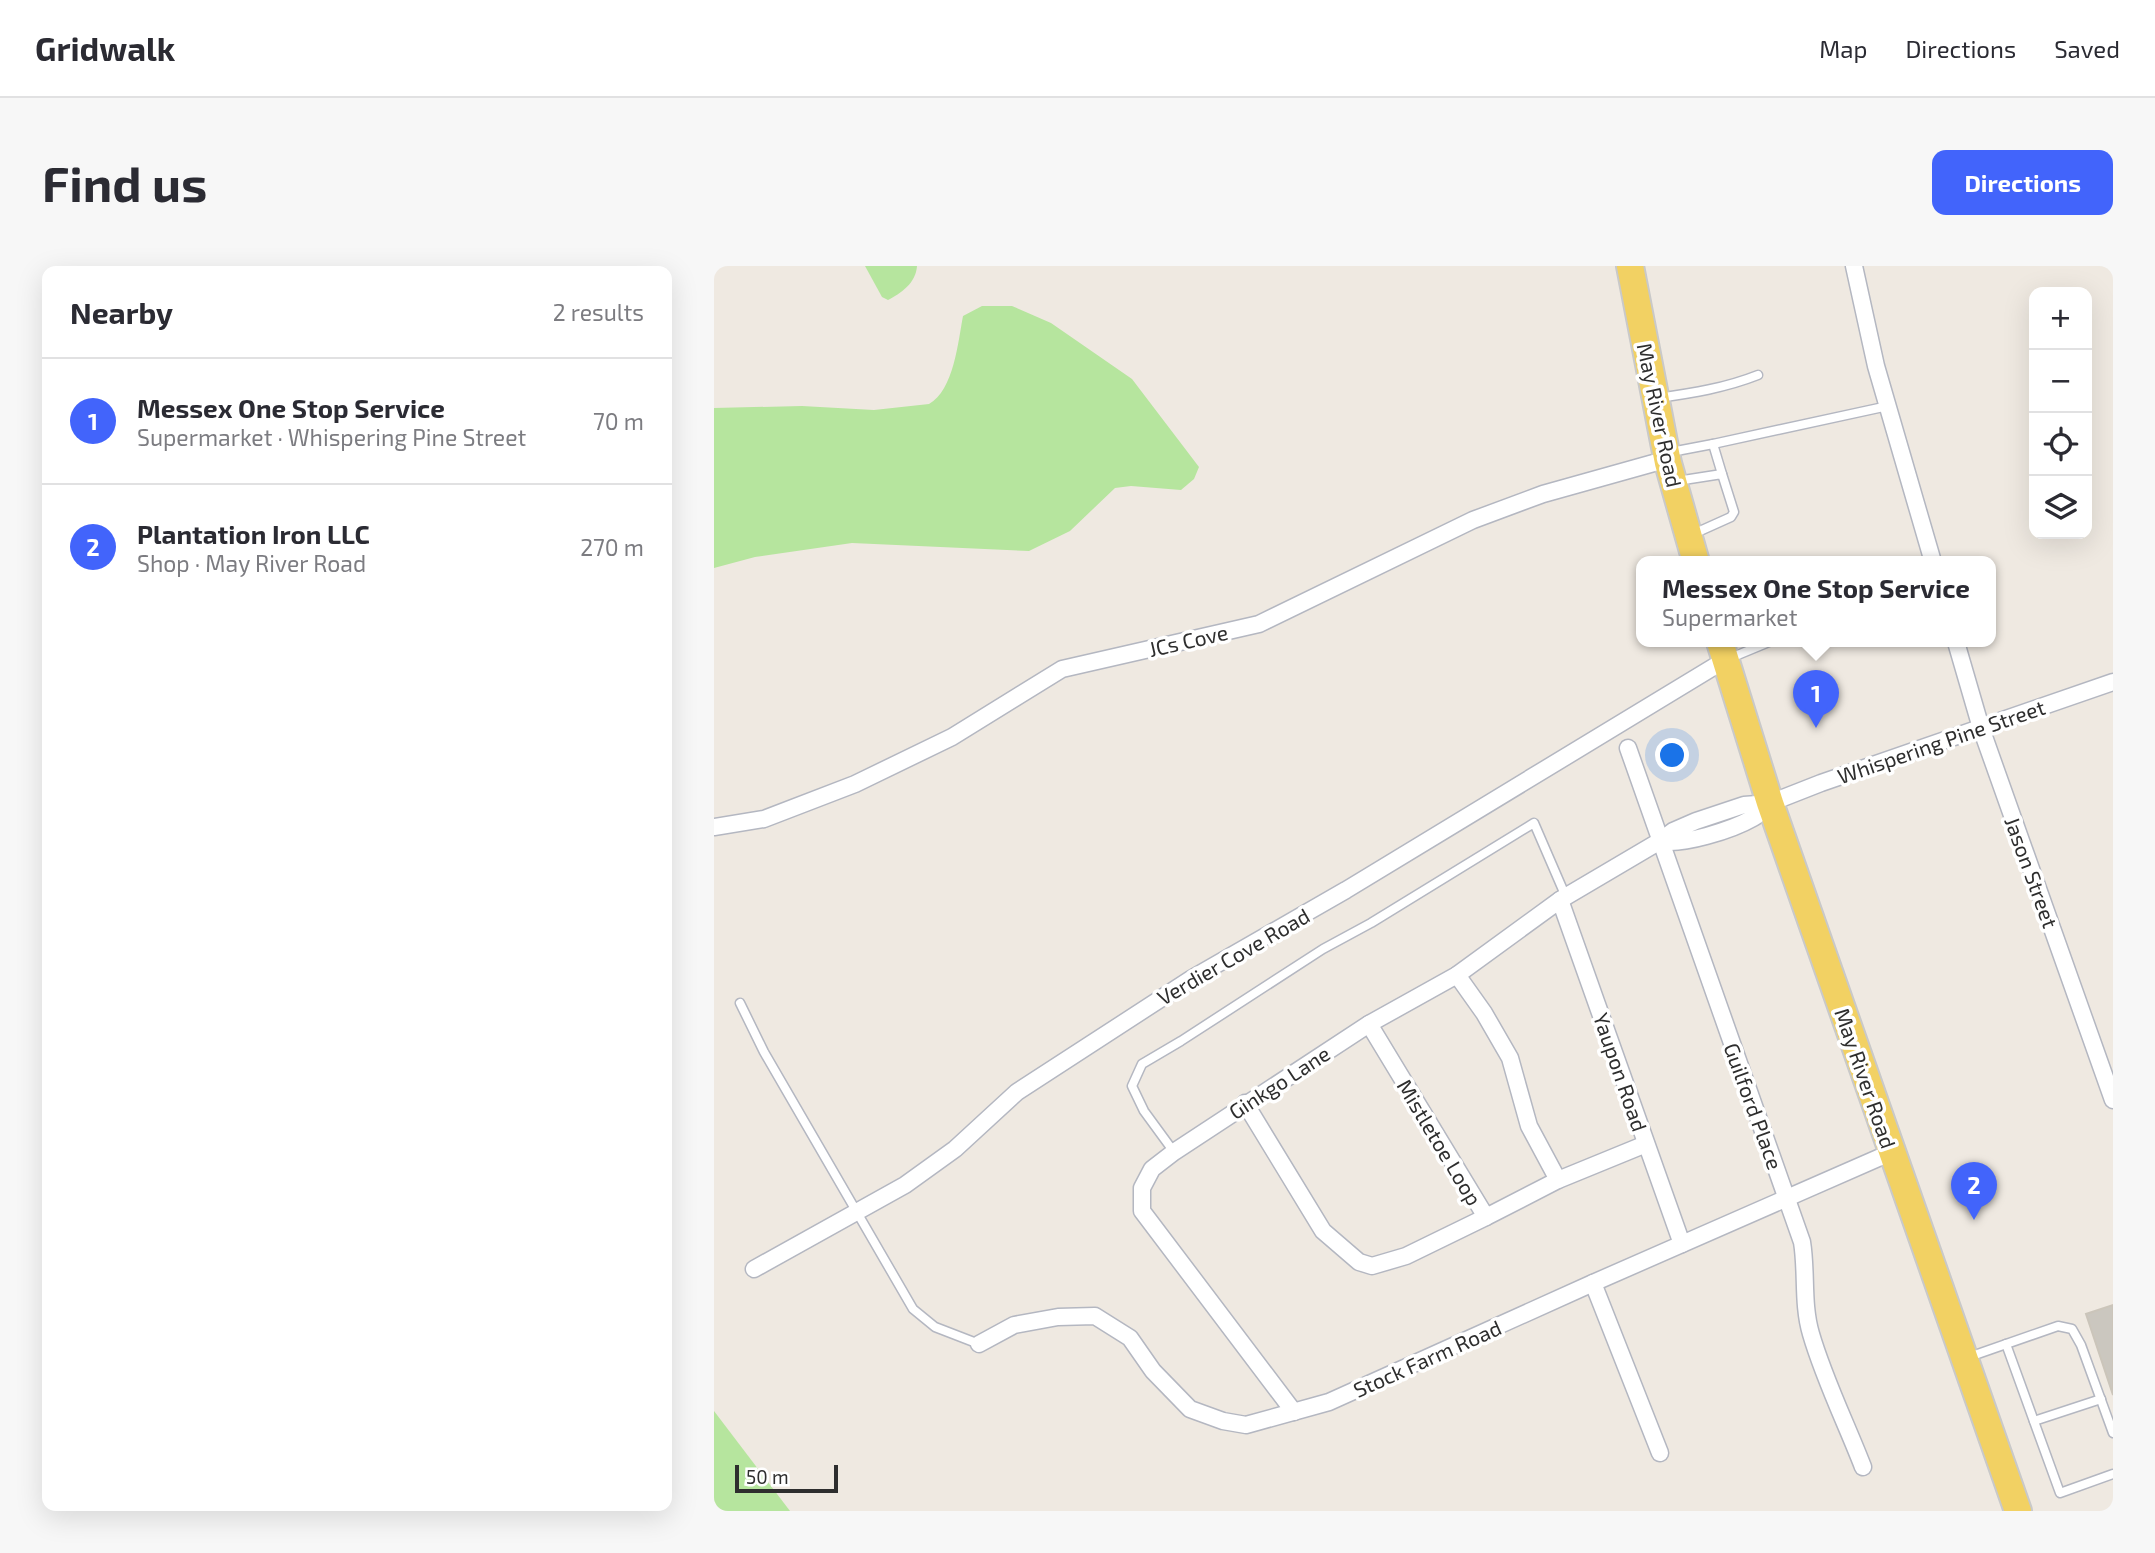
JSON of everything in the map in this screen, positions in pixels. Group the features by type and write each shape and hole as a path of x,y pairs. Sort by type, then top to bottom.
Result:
{"main road":[{"name":"May River Road","path":"1630,266 1669,465 1694,556"},
{"name":"May River Road","path":"1722,651 1770,803 2018,1511"}],"street":[{"path":"1854,266 1888,406 1931,556"},
{"name":"JCs Cove","path":"714,827 764,819 855,784 952,737 1062,669 1259,624 1473,520 1543,494 1669,465"},
{"name":"Jason Street","path":"1957,647 1981,728 2113,1100"},
{"name":"Verdier Cove Road","path":"754,1269 905,1185 955,1149 1017,1092 1168,993 1346,890 1722,651"},
{"name":"Whispering Pine Street","path":"1770,803 2113,682"},
{"name":"Guilford Place","path":"1629,748 1802,1241 1806,1265 1805,1301 1811,1333 1863,1467"},
{"name":"Ginkgo Lane","path":"1294,1412 1142,1211 1142,1188 1152,1169 1245,1103 1368,1024 1457,975 1563,898 1673,831 1744,806 1770,803"},
{"name":"Yaupon Road","path":"1563,898 1682,1244"},
{"path":"1457,975 1510,1058 1529,1126 1558,1180"},
{"name":"Mistletoe Loop","path":"1368,1024 1486,1217 1558,1180 1646,1144"},
{"path":"1245,1103 1323,1231 1359,1262 1372,1266 1406,1256 1486,1217"},
{"name":"Stock Farm Road","path":"979,1344 1014,1325 1058,1317 1095,1316 1130,1338 1153,1371 1190,1409 1223,1421 1246,1425 1329,1402 1892,1153"},
{"path":"1593,1283 1661,1453"}],"lane":[{"path":"1655,398 1705,391 1758,375"},
{"path":"1669,465 1713,444 1888,406"},
{"path":"1689,536 1731,517 1734,512 1713,444"},
{"path":"1669,465 1722,474"},
{"path":"1722,651 1743,647"},
{"path":"1174,1152 1144,1111 1132,1086 1142,1064 1323,949 1371,923 1534,822 1563,898"},
{"path":"740,1003 764,1052 913,1309 935,1327 979,1344"},
{"path":"1964,1358 2058,1326 2072,1329 2081,1345 2113,1433"},
{"path":"2006,1344 2060,1493 2113,1474"},
{"path":"2034,1421 2101,1399"}],"green space":[{"path":"865,266 917,266 911,282 903,291 888,300 882,297"},
{"path":"982,306 1012,306 1051,323 1132,379 1199,467 1194,479 1181,490 1131,486 1115,488 1070,531 1029,551 852,543 755,557 714,568 714,408 802,406 874,410 929,404 944,388 949,377 957,352 963,316"},
{"path":"714,1411 790,1511 714,1511"}],"building":[{"path":"2113,1305 2113,1395 2086,1314"}],"place":[{"name":"Messex One Stop Service","path":"1816,728"},
{"name":"Plantation Iron LLC","path":"1974,1220"}]}
